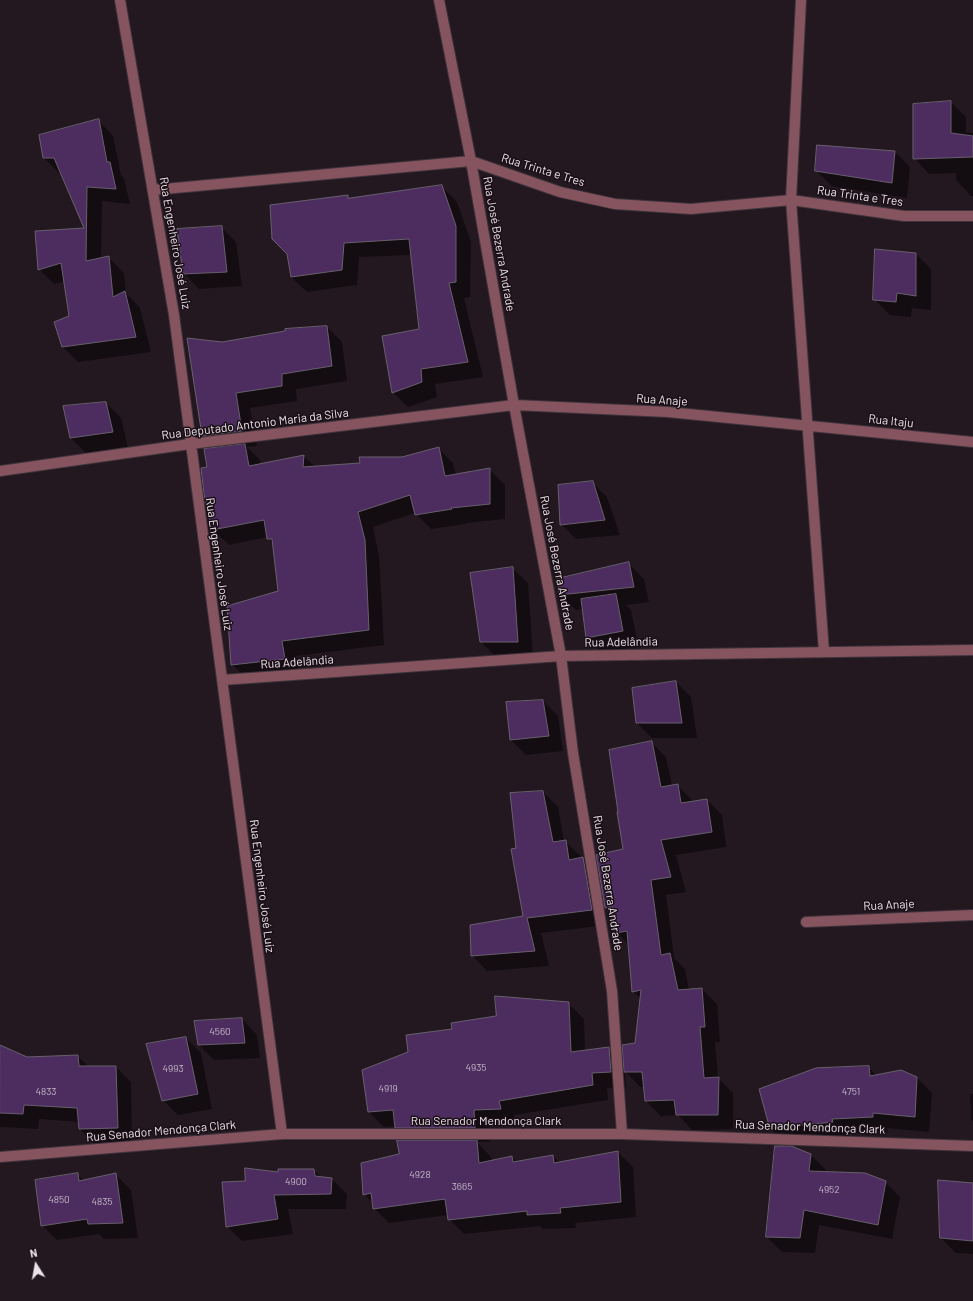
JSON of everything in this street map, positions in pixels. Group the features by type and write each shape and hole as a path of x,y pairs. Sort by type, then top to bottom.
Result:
{"street":[{"name":"Rua Engenheiro José Luiz","path":"120,0 174,315 282,1134"},
{"name":"Rua José Bezerra Andrade","path":"439,0 471,161 514,405 561,656 573,753 612,991 622,1134"},
{"path":"801,0 791,200 824,652"},
{"name":"Rua Trinta e Tres","path":"153,190 471,161 560,192 615,204 691,209 791,200 904,216 973,216"},
{"name":"Rua Anaje","path":"514,405 668,412 807,426"},
{"name":"Rua Deputado Antonio Maria da Silva","path":"0,471 190,444 514,405"},
{"name":"Rua Itaju","path":"807,426 973,442"},
{"name":"Rua Adelândia","path":"222,680 561,656 973,650"},
{"name":"Rua Anaje","path":"806,922 973,915"},
{"name":"Rua Senador Mendonça Clark","path":"0,1157 282,1134 622,1134 973,1146"}],"building":[{"path":"951,101 951,133 973,136 973,157 913,159 913,104"},
{"path":"99,119 107,162 110,162 116,189 87,187 86,261 109,256 113,297 125,291 136,337 62,347 54,322 69,316 61,263 38,270 35,231 84,228 54,158 43,158 39,135"},
{"path":"817,145 895,151 892,183 815,171"},
{"path":"442,185 456,226 456,282 449,283 468,362 421,369 422,382 392,393 382,336 419,329 409,239 344,243 342,270 291,277 287,254 272,239 270,205 348,195 348,198"},
{"path":"222,226 227,272 183,274 177,229"},
{"path":"875,249 916,253 916,296 897,293 896,302 873,300"},
{"path":"327,326 332,366 282,374 282,386 236,393 242,431 202,436 187,338 222,342 285,331 285,329"},
{"path":"106,402 113,432 70,438 63,406"},
{"path":"245,444 249,466 304,455 303,467 360,463 359,457 402,457 439,447 445,476 490,468 490,504 451,508 452,509 415,515 410,495 358,512 365,540 369,630 282,641 285,659 231,665 227,606 278,591 272,539 267,539 264,520 212,530 204,494 201,468 207,467 204,449"},
{"path":"593,481 605,520 560,525 558,485"},
{"path":"629,562 634,587 559,595 557,579"},
{"path":"513,567 518,642 480,642 470,573"},
{"path":"616,594 623,631 586,638 581,599"},
{"path":"676,681 682,723 636,723 632,688"},
{"path":"543,700 549,736 510,740 506,702"},
{"path":"652,741 661,787 678,784 681,803 707,799 712,832 661,840 671,877 651,880 661,955 670,953 678,990 702,988 705,1027 700,1027 704,1078 719,1077 718,1115 676,1115 674,1100 645,1101 642,1072 624,1072 622,1045 635,1043 641,990 632,992 627,931 616,933 613,907 605,908 596,855 623,849 609,750"},
{"path":"543,791 553,842 566,840 569,860 583,857 592,910 527,918 535,951 471,956 470,925 523,916 511,849 516,848 510,793"},
{"path":"495,996 569,1002 571,1052 609,1047 611,1072 592,1073 593,1085 499,1101 501,1109 474,1110 475,1128 395,1128 393,1110 368,1112 362,1070 408,1052 406,1035 452,1029 451,1023 496,1016"},
{"path":"242,1018 245,1043 198,1045 194,1021"},
{"path":"186,1037 198,1094 162,1101 146,1044"},
{"path":"0,1045 27,1057 78,1055 79,1066 116,1066 118,1128 79,1129 77,1108 24,1105 23,1114 0,1113"},
{"path":"869,1066 870,1076 901,1070 917,1077 915,1117 873,1113 873,1117 832,1119 833,1122 770,1129 759,1089 816,1068"},
{"path":"397,1140 477,1140 479,1163 512,1156 513,1162 553,1155 554,1163 618,1151 621,1202 560,1208 561,1213 527,1215 527,1211 448,1220 445,1199 373,1209 371,1193 363,1195 361,1163 399,1154"},
{"path":"775,1146 791,1146 811,1154 809,1171 865,1173 886,1181 878,1225 804,1210 800,1238 766,1237"},
{"path":"245,1168 278,1172 278,1169 314,1169 315,1176 332,1178 331,1194 274,1195 278,1219 226,1227 222,1182 245,1181"},
{"path":"78,1173 79,1181 116,1173 123,1223 88,1224 87,1219 41,1226 35,1180"},
{"path":"938,1180 973,1183 973,1241 940,1238"}]}
